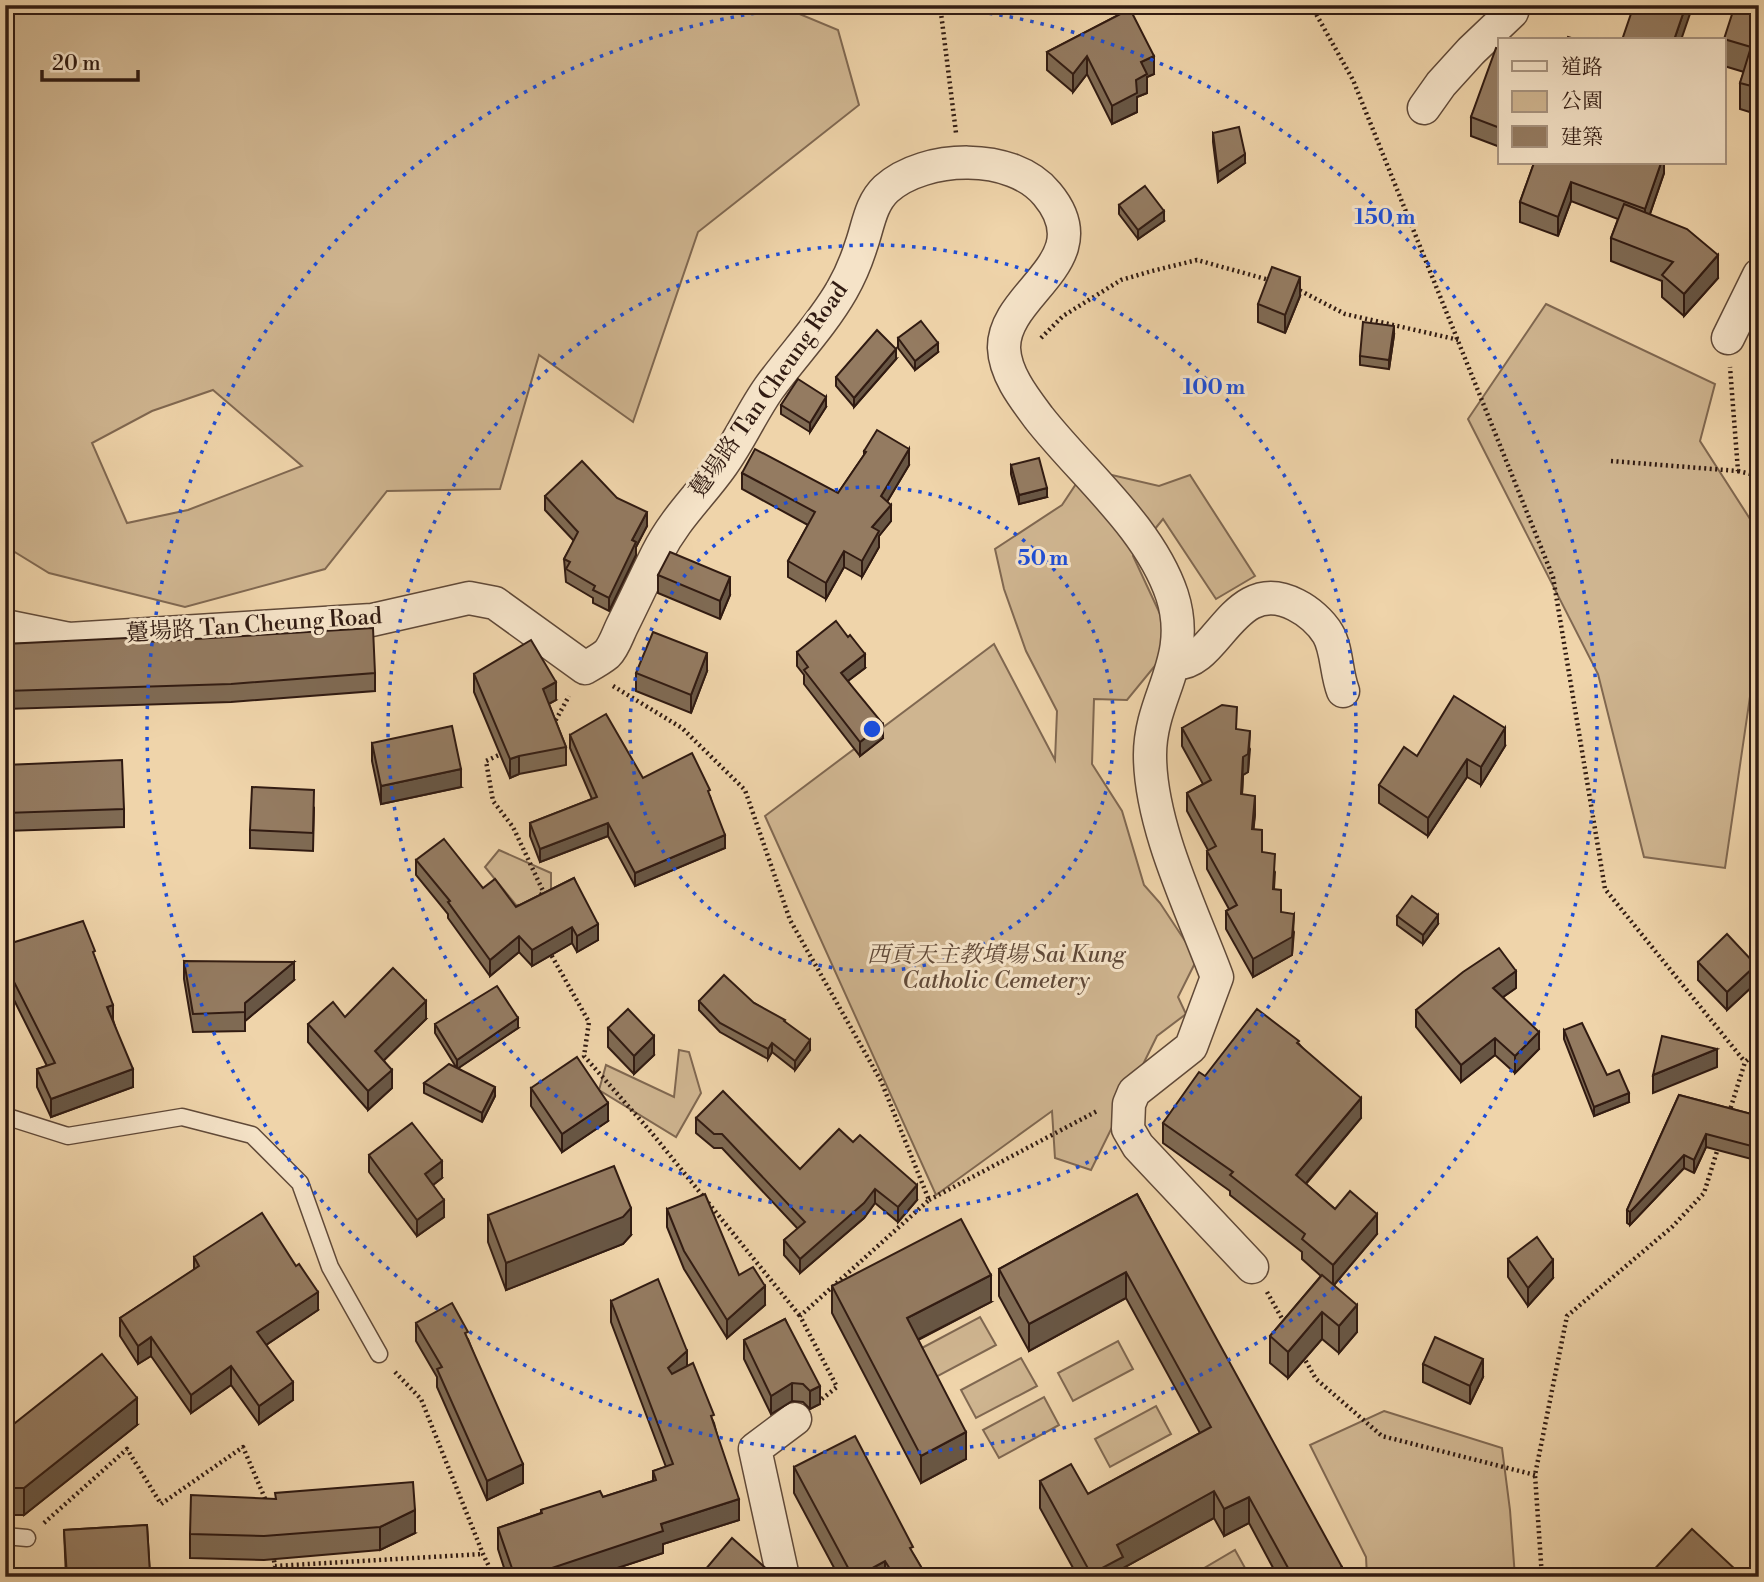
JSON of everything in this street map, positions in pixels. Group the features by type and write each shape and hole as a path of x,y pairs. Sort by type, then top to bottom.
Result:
{"street":[{"path":"1424,108 1441,84 1512,12 1514,5"},
{"name":"躉場路 Tan Cheung Road","path":"5,626 69,639 345,622 372,620 469,597 495,603 585,668 609,653 664,540 678,518 722,466 768,388 832,306 852,271 872,210 879,197 896,182 929,168 968,161 1006,169 1035,183 1046,192 1058,212 1063,233 1061,251 1051,269 1011,323 1005,339 1006,359 1016,384 1039,418 1129,521 1159,566 1177,616 1179,639 1175,663 1152,734 1150,778 1168,849 1217,976 1191,1047 1134,1093 1129,1104"},
{"path":"1728,338 1759,275"},
{"path":"1175,663 1190,661 1234,616 1255,601 1276,598 1299,607 1325,630 1330,638 1343,691"},
{"path":"1129,1104 1128,1129 1138,1146 1252,1267"},
{"path":"783,1577 755,1449 795,1419"}],"lane":[{"path":"5,1116 68,1136 182,1116 252,1135 300,1183 330,1267 379,1354"},
{"path":"5,1536 27,1538"}],"path":[{"path":"929,168 926,149 956,133 940,5"},
{"path":"1311,5 1353,80 1553,577 1605,889 1745,1062"},
{"path":"1034,344 1063,316 1121,280 1152,271 1197,260 1281,283"},
{"path":"1293,286 1345,314 1459,340"},
{"path":"1728,338 1738,471"},
{"path":"1611,461 1738,471 1759,476"},
{"path":"551,728 585,668 682,728 745,790 790,920 881,1081 929,1200"},
{"path":"508,750 486,761 493,801 513,827 538,880 543,891 539,900"},
{"path":"543,941 589,1022 584,1056 651,1132 800,1316 837,1387 795,1419"},
{"path":"1728,1114 1745,1062 1759,1050"},
{"path":"800,1316 929,1200 1113,1103 1129,1104"},
{"path":"1542,1577 1535,1475 1567,1316 1672,1227 1704,1193 1720,1141"},
{"path":"1252,1267 1291,1334"},
{"path":"1297,1345 1316,1379 1382,1436 1535,1475"},
{"path":"379,1354 421,1399 482,1554 494,1577"},
{"path":"27,1538 127,1449 161,1504 243,1447 266,1499 268,1513"},
{"path":"273,1553 273,1577"},
{"path":"275,1566 482,1554"}],"green space":[{"path":"5,5 778,5 838,30 859,105 698,232 633,422 539,355 500,489 387,491 325,569 185,607 49,573 5,546","holes":["213,390 302,466 188,510 127,523 92,443 152,411"]},
{"path":"1546,304 1715,384 1700,441 1759,533 1759,635 1725,868 1644,857 1598,674 1468,419"},
{"name":"西貢天主教墳場 Sai Kung Catholic Cemetery","path":"1086,469 1159,486 1190,475 1255,576 1216,599 1163,519 1133,556 1172,645 1127,700 1094,699 1092,764 1122,811 1144,885 1160,903 1197,959 1178,997 1186,1014 1157,1036 1091,1170 1055,1158 1052,1111 936,1195 765,816 994,644 1055,760 1057,711 1026,651 1004,589 995,549 1062,505"},
{"path":"499,850 551,873 551,904 516,905 485,867"},
{"path":"679,1050 689,1052 701,1093 676,1137 599,1090 606,1065 674,1097"},
{"path":"980,1317 996,1345 936,1377 920,1349"},
{"path":"1118,1341 1133,1369 1073,1401 1058,1373"},
{"path":"1021,1358 1037,1386 976,1418 961,1390"},
{"path":"1044,1397 1059,1425 999,1458 983,1430"},
{"path":"1156,1406 1171,1434 1110,1467 1095,1439"},
{"path":"1384,1411 1502,1448 1515,1577 1367,1577 1366,1557 1310,1445"},
{"path":"1235,1550 1250,1577 1189,1577"}],"building":[{"path":"1634,5 1686,5 1675,38 1623,38"},
{"path":"1735,5 1749,5 1759,9 1759,88 1740,83 1751,47 1724,38"},
{"path":"1130,9 1154,56 1141,62 1147,74 1136,80 1137,93 1112,106 1087,56 1073,74 1047,52"},
{"path":"1496,48 1498,48 1498,127 1471,117"},
{"path":"1239,127 1245,154 1218,172 1213,133"},
{"path":"1534,164 1661,164 1645,209 1571,182 1558,217 1520,202"},
{"path":"1145,186 1164,211 1138,230 1119,205"},
{"path":"1624,204 1687,229 1718,255 1684,294 1662,275 1673,262 1611,238"},
{"path":"1272,267 1300,277 1285,315 1258,304"},
{"path":"921,321 938,343 915,361 898,338"},
{"path":"1363,322 1394,326 1389,360 1360,356"},
{"path":"877,330 896,349 854,398 836,377"},
{"path":"798,379 826,397 810,423 781,405"},
{"path":"877,430 909,449 881,496 891,505 872,527 879,531 862,561 844,551 826,583 788,561 815,512 742,473 755,449 838,493 866,452 864,451"},
{"path":"1039,458 1047,488 1019,495 1011,465"},
{"path":"582,461 617,498 647,512 632,540 636,542 609,598 593,590 595,586 566,569 570,562 564,559 578,532 545,496"},
{"path":"670,552 730,577 720,601 658,575"},
{"path":"836,621 865,654 841,673 883,724 860,742 804,670 808,667 797,652"},
{"path":"373,628 375,673 231,684 5,691 5,644 147,637 147,642"},
{"path":"653,632 707,653 691,695 636,673"},
{"path":"531,640 556,682 543,689 566,747 510,759 474,674"},
{"path":"1454,696 1505,728 1481,767 1467,759 1428,818 1379,785 1404,747 1417,756"},
{"path":"1222,705 1237,707 1236,729 1250,731 1248,754 1243,757 1241,794 1255,796 1252,829 1262,830 1262,852 1275,854 1273,889 1281,890 1281,912 1294,914 1292,937 1253,959 1226,911 1237,905 1207,851 1216,846 1187,793 1211,780 1182,728"},
{"path":"606,714 643,778 692,753 710,790 708,791 725,835 635,873 608,823 540,849 530,823 597,797 570,735"},
{"path":"452,726 461,769 381,786 372,743"},
{"path":"122,760 124,809 5,813 5,765"},
{"path":"252,787 314,790 313,833 250,830"},
{"path":"444,839 483,888 495,879 516,907 574,878 598,924 577,936 572,927 532,950 519,936 490,960 448,902 450,901 416,860"},
{"path":"1412,896 1438,915 1423,935 1397,916"},
{"path":"83,921 113,1005 107,1007 133,1069 51,1099 37,1069 55,1063 12,978 5,945"},
{"path":"1727,934 1756,965 1727,992 1698,962"},
{"path":"1499,948 1516,971 1493,988 1539,1032 1515,1056 1495,1038 1461,1065 1416,1010 1463,972"},
{"path":"184,961 294,962 245,1003 245,1012 193,1014"},
{"path":"393,968 426,1001 375,1051 392,1070 368,1091 308,1024 333,1002 345,1017"},
{"path":"724,975 754,1003 785,1020 810,1040 795,1061 772,1043 768,1049 720,1023 699,1001"},
{"path":"497,986 518,1018 457,1060 435,1024"},
{"path":"628,1009 654,1036 634,1056 608,1028"},
{"path":"1257,1009 1299,1041 1297,1043 1361,1098 1296,1175 1335,1209 1350,1191 1377,1214 1333,1265 1302,1239 1305,1234 1230,1175 1233,1172 1163,1123 1199,1072 1205,1076"},
{"path":"1582,1023 1607,1075 1619,1070 1629,1093 1594,1107 1564,1030"},
{"path":"1662,1036 1717,1049 1653,1075"},
{"path":"577,1057 608,1103 562,1134 531,1088"},
{"path":"449,1064 495,1087 482,1113 424,1083"},
{"path":"723,1091 800,1169 839,1129 853,1142 860,1135 917,1185 898,1207 875,1189 864,1203 800,1259 784,1240 805,1222 722,1134 714,1134 696,1118"},
{"path":"1679,1095 1759,1116 1759,1148 1706,1134 1694,1160 1684,1155 1630,1212 1627,1210"},
{"path":"412,1123 442,1161 425,1174 444,1200 417,1220 369,1155"},
{"path":"614,1166 631,1208 623,1217 506,1263 488,1215"},
{"path":"705,1194 739,1275 753,1267 765,1286 727,1320 684,1251 667,1209"},
{"path":"1137,1194 1342,1567 1334,1571 1338,1577 1293,1577 1249,1497 1224,1509 1214,1491 1117,1545 1123,1557 1091,1574 1040,1481 1071,1464 1088,1494 1211,1427 1126,1272 1029,1324 999,1269"},
{"path":"262,1213 296,1266 299,1264 318,1292 257,1332 293,1382 259,1406 231,1366 191,1395 151,1337 138,1346 120,1318 199,1266 194,1257"},
{"path":"961,1219 991,1275 907,1318 966,1432 921,1456 832,1286"},
{"path":"1537,1237 1553,1260 1528,1288 1508,1259"},
{"path":"1322,1275 1357,1305 1339,1326 1322,1312 1288,1352 1270,1336"},
{"path":"658,1279 687,1351 668,1368 672,1374 693,1363 714,1415 711,1416 739,1499 661,1524 663,1531 525,1577 515,1577 498,1528 542,1513 541,1510 600,1491 603,1497 656,1480 653,1471 673,1464 611,1301"},
{"path":"452,1303 468,1332 465,1333 523,1464 487,1481 437,1369 442,1367 416,1323"},
{"path":"785,1319 820,1386 810,1391 803,1384 792,1383 771,1396 744,1340"},
{"path":"1435,1337 1483,1359 1470,1386 1423,1364"},
{"path":"102,1354 137,1398 24,1488 14,1488 5,1477 5,1431"},
{"path":"855,1436 927,1577 895,1577 885,1561 853,1577 794,1467"},
{"path":"413,1482 415,1510 380,1527 264,1536 190,1534 191,1495 276,1499 275,1493"},
{"path":"1759,1497 1759,1512 1752,1504"},
{"path":"147,1525 150,1574 67,1577 64,1530"},
{"path":"1692,1529 1736,1570 1730,1577 1647,1577"},
{"path":"732,1538 771,1573 768,1577 699,1577"}]}
